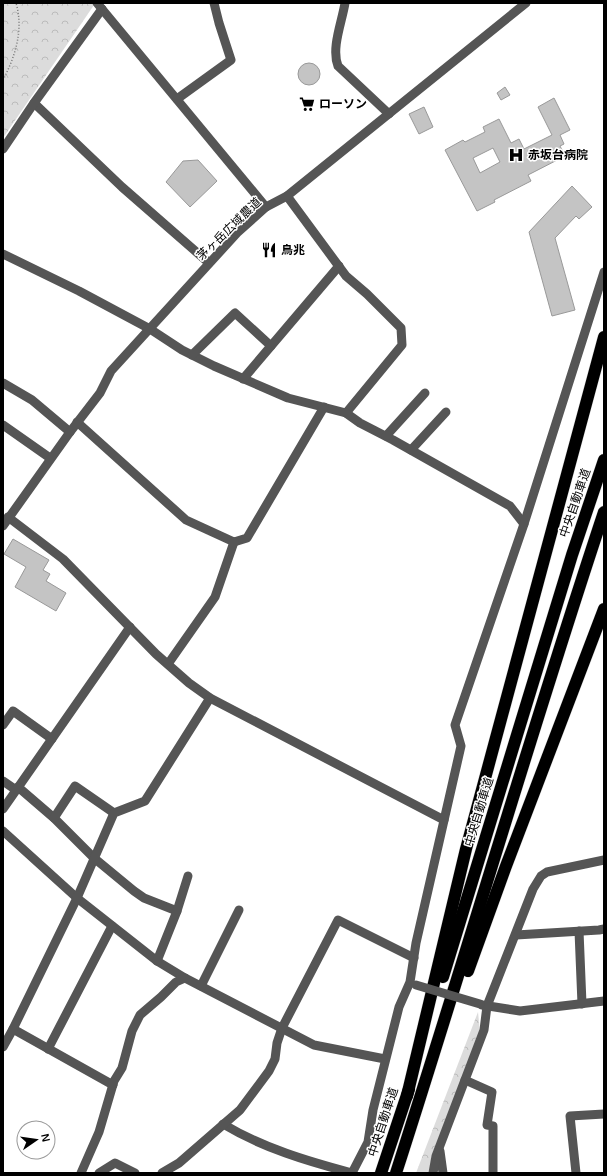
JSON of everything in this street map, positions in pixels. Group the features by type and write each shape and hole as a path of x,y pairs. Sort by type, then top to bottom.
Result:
{"highway":[{"path":"407,1096 466,849 604,337"},
{"name":"中央自動車道","path":"381,1173 407,1096 572,555 604,460"},
{"path":"396,1173 604,512"},
{"path":"434,1056 471,963 506,866 604,609"}],"street":[{"path":"177,100 231,60 214,3"},
{"path":"346,3 335,50 335,58 338,66 389,114"},
{"name":"茅ヶ岳広域農道","path":"5,520 100,393 111,371 237,233 266,207 287,196 526,3"},
{"path":"3,149 99,6 266,207"},
{"path":"34,103 122,187 209,264"},
{"path":"287,196 346,276 367,294 401,328 402,345 346,413"},
{"path":"3,254 79,291 150,329 192,355 288,398 346,413 360,423 412,450 510,506 524,524"},
{"path":"243,378 339,266"},
{"path":"223,1124 241,1135 281,1152 352,1173 368,1142 373,1110 399,1007 413,984 416,943 461,746 455,725 524,524 604,272"},
{"path":"192,355 235,313 271,346"},
{"path":"3,383 32,400 70,432"},
{"path":"386,436 425,393"},
{"path":"77,422 186,520 234,542 247,538 324,407"},
{"path":"412,450 446,412"},
{"path":"3,425 50,458"},
{"path":"5,520 63,559 156,654 210,698 444,820"},
{"path":"168,664 214,597 234,542"},
{"path":"3,809 130,627"},
{"path":"3,1047 13,1030 77,898 114,813 145,801 210,698"},
{"path":"3,725 13,711 52,739"},
{"path":"3,781 17,789 54,818 94,858 134,891 144,898 177,911"},
{"path":"54,818 75,786 114,813"},
{"path":"3,831 77,898 157,960 186,978 314,1045 386,1060"},
{"path":"433,1173 436,1156 484,1030 483,1005 516,934 533,889 540,876 547,872 604,860"},
{"path":"157,960 177,911 188,876"},
{"path":"201,986 239,910"},
{"path":"165,1172 179,1163 240,1110 269,1071 276,1059 277,1042 282,1028 338,920 414,958"},
{"path":"48,1049 112,926"},
{"path":"516,934 604,929"},
{"path":"579,931 582,1004"},
{"path":"81,1173 99,1132 113,1085 122,1068 132,1032 140,1015 161,998 176,982 186,978"},
{"path":"413,984 483,1005 520,1011 604,1002"},
{"path":"13,1030 113,1085"},
{"path":"465,1080 492,1092 487,1125 492,1126 493,1173"},
{"path":"576,1173 570,1116 604,1114"},
{"path":"440,1147 443,1173"},
{"path":"99,1173 115,1163 124,1170 135,1173"}],"path":[{"path":"3,80 12,63 18,38 18,9 16,3"}],"green space":[{"path":"3,3 91,3 94,5 3,138"},
{"path":"478,1012 480,1032 432,1155 429,1173 416,1173"}],"building":[{"path":"309,63 317,66 320,74 317,82 309,85 301,82 298,74 301,66"},
{"path":"505,87 510,95 501,100 497,93"},
{"path":"554,98 570,130 560,135 564,144 560,146 565,156 528,175 531,181 494,200 495,202 477,211 445,150 463,140 465,142 485,132 483,127 499,119 511,143 519,139 524,149 552,135 538,107","holes":["493,148 500,162 480,173 473,158"]},
{"path":"424,107 433,127 419,134 409,114"},
{"path":"198,160 217,181 190,207 166,182 183,161"},
{"path":"572,186 592,207 579,219 576,216 555,238 575,310 552,316 529,232"},
{"path":"13,539 49,560 43,570 50,574 46,581 66,593 56,611 15,587 26,567 4,554"}],"place":[{"name":"ローソン","path":"307,104"},
{"name":"赤坂台病院","path":"516,155"},
{"name":"鳥兆","path":"269,250"}]}
